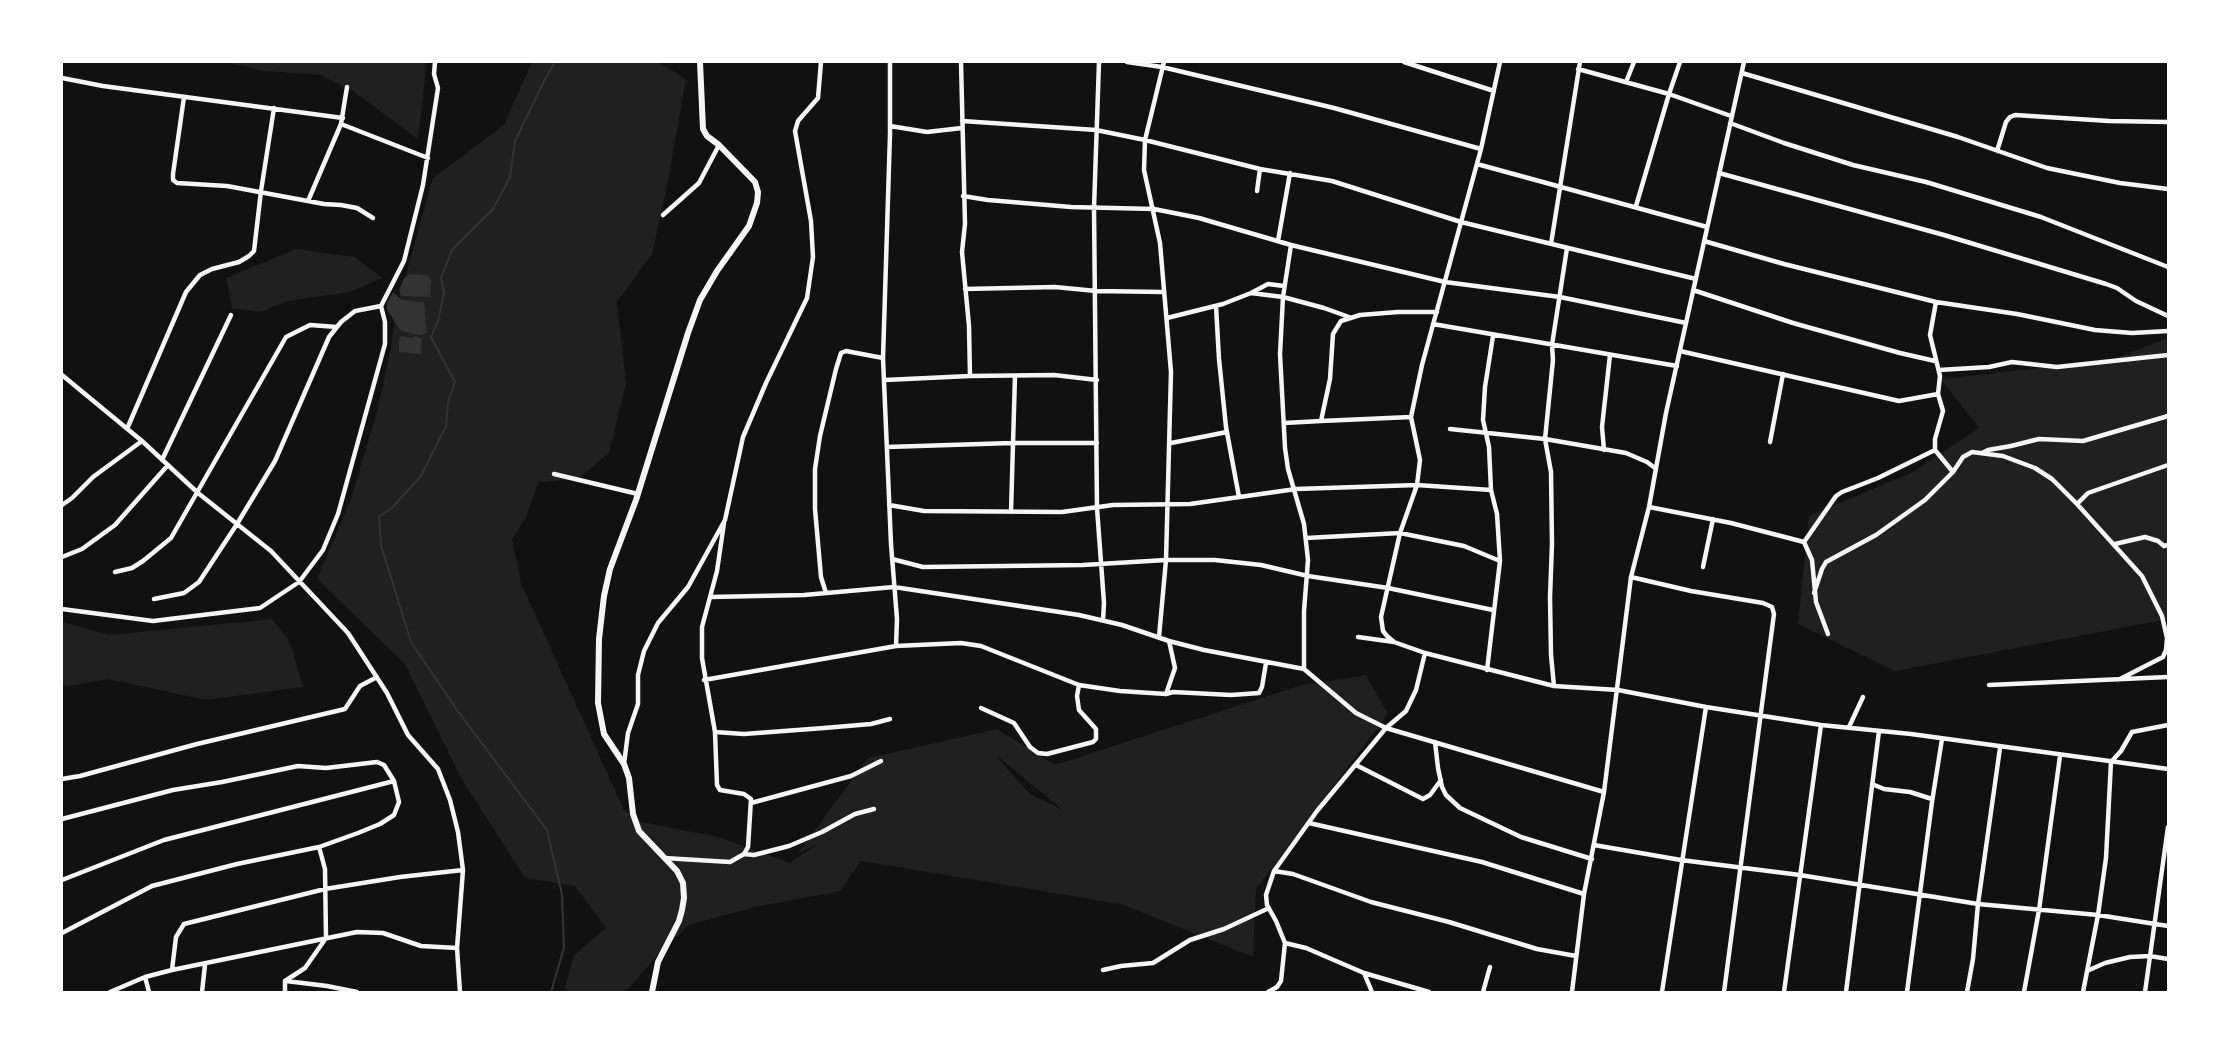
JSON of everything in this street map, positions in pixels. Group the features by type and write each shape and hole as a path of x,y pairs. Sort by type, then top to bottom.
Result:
{"street":[{"path":"62,609 153,621 260,608 299,582 323,550 338,514 385,344 385,322 381,306 404,261 429,158 438,88 434,74 435,62"},
{"path":"652,993 658,962 679,921 684,898 682,883 677,871 648,843 635,823 629,778 624,764 604,734 598,703 597,681 604,596 610,569 638,494 688,333 700,300 717,271 749,226 755,213 758,192 754,182 719,145 707,136 703,129 700,62"},
{"path":"664,858 730,862 744,854 748,847 751,803 748,796 720,790 717,785 715,732 704,680 702,627 719,561 736,459 746,428 807,298 813,257 812,230 795,131 798,121 818,98 821,62"},
{"path":"890,62 883,358 889,505 897,619 896,646"},
{"path":"961,62 964,224 962,252 969,326 970,376"},
{"path":"1099,62 1094,208 1097,508 1104,603 1103,620"},
{"path":"1127,62 1163,64 1481,149"},
{"path":"1404,62 1494,91"},
{"path":"1394,642 1383,631 1381,623 1400,533 1417,485 1420,460 1410,417 1481,149 1500,62"},
{"path":"1551,244 1580,62"},
{"path":"1626,82 1634,62"},
{"path":"1636,206 1680,62"},
{"path":"1572,993 1584,894 1604,792 1631,577 1744,62"},
{"path":"1158,637 1166,560 1171,443 1171,372 1160,243 1144,170 1144,140 1163,64"},
{"path":"1578,69 1669,94 1731,116"},
{"path":"1742,73 1927,128 2076,176 2169,189"},
{"path":"62,78 103,86 274,108 342,121 429,158"},
{"path":"308,201 342,121 347,87"},
{"path":"184,97 173,180 177,183 261,191 357,208 373,218"},
{"path":"127,429 186,292 200,275 212,269 239,262 254,251 274,108"},
{"path":"1997,151 2006,122 2015,115 2169,122"},
{"path":"962,121 1096,130 1144,140 1260,169 1332,181 1461,222 1696,279"},
{"path":"1730,123 1853,165 1949,189 2042,217 2169,267"},
{"path":"890,126 927,132 962,128"},
{"path":"663,215 699,183 719,145"},
{"path":"1477,164 1707,227"},
{"path":"1257,191 1260,169"},
{"path":"1278,241 1290,173"},
{"path":"1719,173 1944,235 2106,284 2169,316"},
{"path":"963,196 1012,203 1154,209 1199,218 1291,245 1445,282 1560,297 1686,323"},
{"path":"1704,241 1795,267 1936,302 2017,314 2095,330 2132,333 2169,331"},
{"path":"1291,245 1284,286 1280,354 1288,469 1296,489 1306,537 1308,560 1304,611 1304,669"},
{"path":"1554,686 1550,597 1551,472 1545,439 1553,360 1552,345 1567,248"},
{"path":"1167,318 1216,306 1268,284 1284,286"},
{"path":"965,289 1055,288 1163,292"},
{"path":"1693,290 1793,323 1935,361"},
{"path":"1251,293 1283,297 1349,317"},
{"path":"1936,302 1930,335 1939,370 1938,394 1943,411 1935,439 1935,450 1953,472"},
{"path":"154,599 174,596 192,589 215,560 275,461 329,337 354,311 381,306"},
{"path":"1216,306 1227,432 1239,497"},
{"path":"1321,421 1329,379 1333,334 1341,321 1349,317 1398,312 1437,312"},
{"path":"162,460 231,315"},
{"path":"1433,324 1677,366"},
{"path":"115,572 132,567 156,552 171,538 286,337 310,325 337,327"},
{"path":"1487,670 1500,561 1497,514 1491,490 1487,433 1483,420 1493,336"},
{"path":"826,593 821,576 814,509 815,469 820,436 836,369 842,353 846,351 883,358"},
{"path":"1680,351 1899,401 1938,394"},
{"path":"1604,450 1602,427 1610,355"},
{"path":"1939,370 1989,367 2012,362 2057,367 2169,355"},
{"path":"1770,442 1783,374"},
{"path":"62,375 142,441 198,493 271,551 348,633 387,693 408,735 438,769 443,778 458,832 463,870 458,948 460,993"},
{"path":"885,380 1054,375 1097,380"},
{"path":"1011,512 1015,376"},
{"path":"1982,453 2039,439 2083,441 2169,416"},
{"path":"1284,423 1410,417"},
{"path":"1450,429 1545,439 1604,450 1635,456 1655,468"},
{"path":"1171,443 1227,432"},
{"path":"62,505 93,477 142,441"},
{"path":"887,447 1097,443"},
{"path":"1804,542 1836,496 1935,450"},
{"path":"1814,593 1826,562 1876,534 1925,500 1953,472 1964,457 1972,452 2003,456 2035,468 2052,479 2077,504 2142,576 2166,622 2166,656 2118,680"},
{"path":"62,557 82,549 115,525 168,465"},
{"path":"2077,504 2088,493 2169,465"},
{"path":"554,474 588,484 638,494"},
{"path":"889,505 924,511 1062,512 1113,505 1190,504 1296,489 1417,485 1491,490"},
{"path":"1648,507 1713,519 1804,542"},
{"path":"1703,567 1713,519"},
{"path":"624,764 628,733 638,704 638,675 644,651 658,623 688,587 725,520"},
{"path":"1306,537 1400,533 1464,546 1500,561"},
{"path":"2115,544 2145,537 2158,541 2164,546 2169,545"},
{"path":"1804,542 1812,560 1814,593 1828,634"},
{"path":"892,559 924,567 1083,566 1100,563 1215,560 1261,565 1308,576 1388,588 1493,610"},
{"path":"1631,577 1691,591 1762,603 1772,607 1774,614 1724,993"},
{"path":"710,597 826,593 894,587 1103,620 1169,641 1266,663 1304,669 1356,713 1386,728 1604,792"},
{"path":"1358,637 1394,642 1425,653 1554,686 1618,690 1706,707 1821,725 2169,769"},
{"path":"1166,693 1175,668 1169,641"},
{"path":"704,680 896,646 961,643 981,646 1079,685 1120,691 1231,694 1259,693 1266,663"},
{"path":"1268,993 1278,987 1281,981 1285,943 1269,908 1266,895 1274,871 1309,823 1386,728 1406,711 1421,675 1425,653"},
{"path":"62,779 345,709 360,686 377,677"},
{"path":"1989,685 2169,677"},
{"path":"981,708 1014,723 1034,751 1047,754 1093,742 1096,739 1096,729 1079,710 1077,696 1079,685"},
{"path":"1849,727 1863,697"},
{"path":"1662,993 1706,707"},
{"path":"715,732 744,734 871,724 890,719"},
{"path":"1784,993 1821,725"},
{"path":"2083,993 2106,858 2111,762 2121,751 2132,732 2169,725"},
{"path":"1846,993 1880,731"},
{"path":"1907,993 1942,740"},
{"path":"1435,742 1441,780 1446,795 1460,808 1476,818 1521,837 1592,859"},
{"path":"1967,993 2000,748"},
{"path":"2024,993 2039,910 2060,756"},
{"path":"751,803 851,776 881,761"},
{"path":"62,819 173,790 298,766 326,768 377,762 384,765 394,781 399,802 394,815 380,824 319,847 227,866 152,886 62,933"},
{"path":"1356,765 1423,799 1430,795 1441,780"},
{"path":"62,879 164,840 394,781"},
{"path":"1872,784 1884,789 1910,792 1932,800"},
{"path":"744,854 754,855 789,846 855,814 874,809"},
{"path":"1309,823 1482,862 1584,894"},
{"path":"2145,993 2169,827"},
{"path":"1594,845 1978,904 2098,915 2169,926"},
{"path":"285,981 305,968 326,938 325,869 319,847"},
{"path":"172,970 178,930 184,924 325,889 400,876 463,870"},
{"path":"1274,871 1293,874 1371,902 1449,922 1536,949 1576,956"},
{"path":"1102,970 1153,963 1190,940 1224,929 1269,908"},
{"path":"110,993 145,977 172,970 357,932 383,933 421,946 458,948"},
{"path":"1285,943 1325,955 1364,973 1430,993"},
{"path":"2087,971 2105,963 2130,957 2150,956 2169,959"},
{"path":"202,993 205,964"},
{"path":"1483,993 1490,967"},
{"path":"1364,973 1372,993"},
{"path":"145,977 149,993"},
{"path":"285,981 327,986 357,993"},
{"path":"285,981 285,993"},
{"path":"327,986 328,993"}],"shaded area":[{"path":"225,62 427,62 418,139 353,91 321,75 264,71"},
{"path":"532,62 657,62 686,79 652,254 617,302 626,383 609,453 578,479 539,482 525,519 512,539 521,583 624,810 641,822 718,837 790,863 818,844 798,853 868,758 997,729 1055,765 1302,685 1366,675 1388,714 1256,889 1253,957 1121,904 861,861 840,891 755,907 689,925 625,992 564,992 574,955 606,928 575,886 525,878 461,778 405,664 317,579 351,499 377,412 391,348 396,310 433,178 504,125","holes":["997,756 1063,810 1030,794"]},
{"path":"296,249 354,257 383,278 350,292 287,301 260,312 232,308 226,278"},
{"path":"410,274 427,275 431,280 430,297 401,296 399,290 404,278"},
{"path":"393,292 402,300 424,302 427,333 421,335 400,330 387,310 387,303"},
{"path":"401,336 412,338 416,336 422,339 421,354 399,352"},
{"path":"2168,338 2168,619 1895,671 1798,624 1809,516 1911,473 1979,428 1941,379 2111,360"},
{"path":"272,619 290,642 303,687 206,700 108,679 69,686 62,685 62,622 109,635"}],"waterway":[{"path":"551,992 564,948 562,895 547,830 457,710 411,642 381,545 379,516 391,509 421,476 446,426 448,402 455,382 431,337 438,321 444,293 441,278 452,250 493,209 510,177 515,141 555,62"}]}
